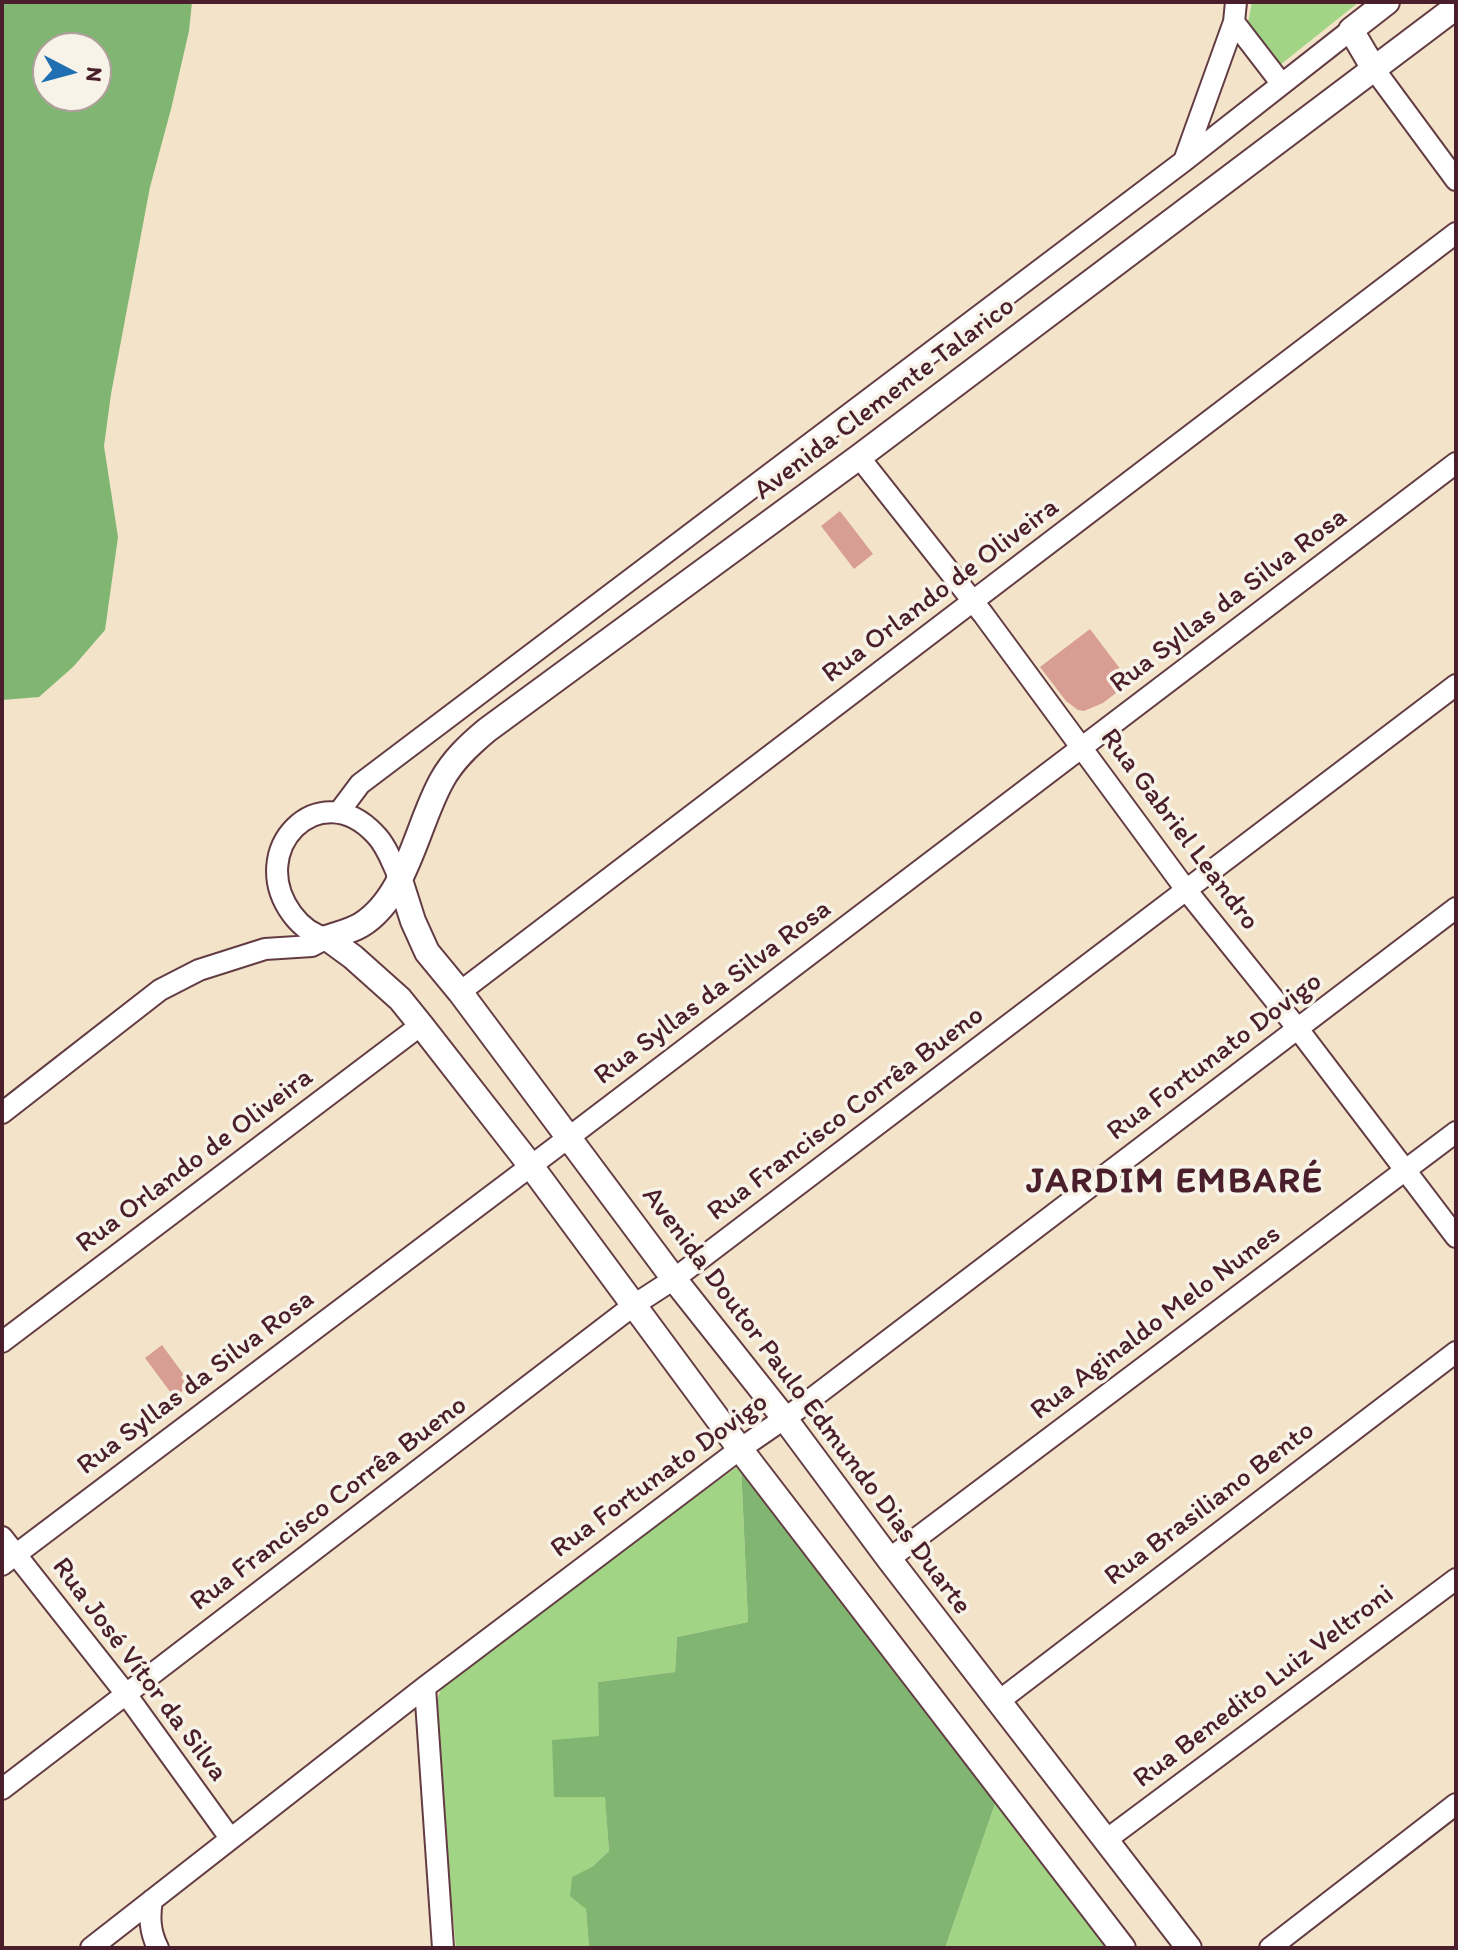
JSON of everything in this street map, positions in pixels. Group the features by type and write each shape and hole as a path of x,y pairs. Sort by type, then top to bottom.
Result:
{"street":[{"name":"Avenida Clemente Talarico","path":"339,812 360,784 1184,161 1387,2"},
{"name":"Avenida Clemente Talarico","path":"2,1113 160,990 199,970 265,949 312,946 350,931 370,919 386,901 405,867 441,781 469,745 859,457 1456,7"},
{"path":"1235,12 1281,83"},
{"path":"1184,161 1235,12"},
{"path":"1351,30 1374,69 1456,180"},
{"name":"Rua Orlando de Oliveira","path":"460,992 1456,233"},
{"name":"Rua Gabriel Leandro","path":"859,457 973,601 1187,891 1298,1029 1456,1237"},
{"name":"Rua Syllas da Silva Rosa","path":"9,1560 1456,463"},
{"name":"Rua Francisco Corrêa Bueno","path":"2,1789 634,1305 674,1279 1456,685"},
{"path":"399,877 384,844 375,833 350,815 339,812 324,812 301,822 284,840 276,863 279,888 290,911 307,929 327,938 353,957 400,999 421,1025 531,1166 740,1449 1123,1948"},
{"name":"Avenida Doutor Paulo Edmundo Dias Duarte","path":"399,877 427,952 674,1279 785,1419 1189,1948"},
{"name":"Rua Fortunato Dovigo","path":"91,1948 425,1687 740,1449 785,1419 1456,908"},
{"name":"Rua Orlando de Oliveira","path":"2,1342 421,1025"},
{"name":"Rua Aginaldo Melo Nunes","path":"889,1559 1456,1132"},
{"name":"Rua Brasiliano Bento","path":"999,1701 1456,1352"},
{"name":"Rua José Vítor da Silva","path":"2,1537 9,1560 126,1694 230,1838"},
{"name":"Rua Benedito Luiz Veltroni","path":"1106,1840 1456,1579"},
{"path":"425,1687 443,1948"},
{"path":"1270,1948 1456,1804"},
{"path":"152,1900 151,1929 158,1948"}],"green space":[{"path":"2,2 192,2 189,31 150,187 111,394 104,446 118,537 105,630 73,667 39,697 2,700"},
{"path":"1252,2 1359,2 1280,65 1247,27"},
{"path":"741,1464 748,1622 677,1637 675,1672 598,1682 609,1851 592,1867 586,1909 589,1948 456,1948 433,1719 443,1685 450,1675"},
{"path":"741,1464 997,1798 945,1948 589,1948 586,1909 570,1896 572,1877 592,1867 609,1851 605,1797 554,1797 552,1740 599,1736 598,1682 675,1672 677,1637 748,1622"},
{"path":"997,1798 1115,1948 945,1948"}],"building":[{"path":"840,511 873,554 854,569 821,526"},
{"path":"1090,629 1130,682 1103,703 1084,711 1066,701 1040,667"},
{"path":"162,1345 184,1375 181,1377 188,1387 174,1397 145,1358"}],"district":[{"name":"JARDIM EMBARÉ","path":"1175,1183"}]}
